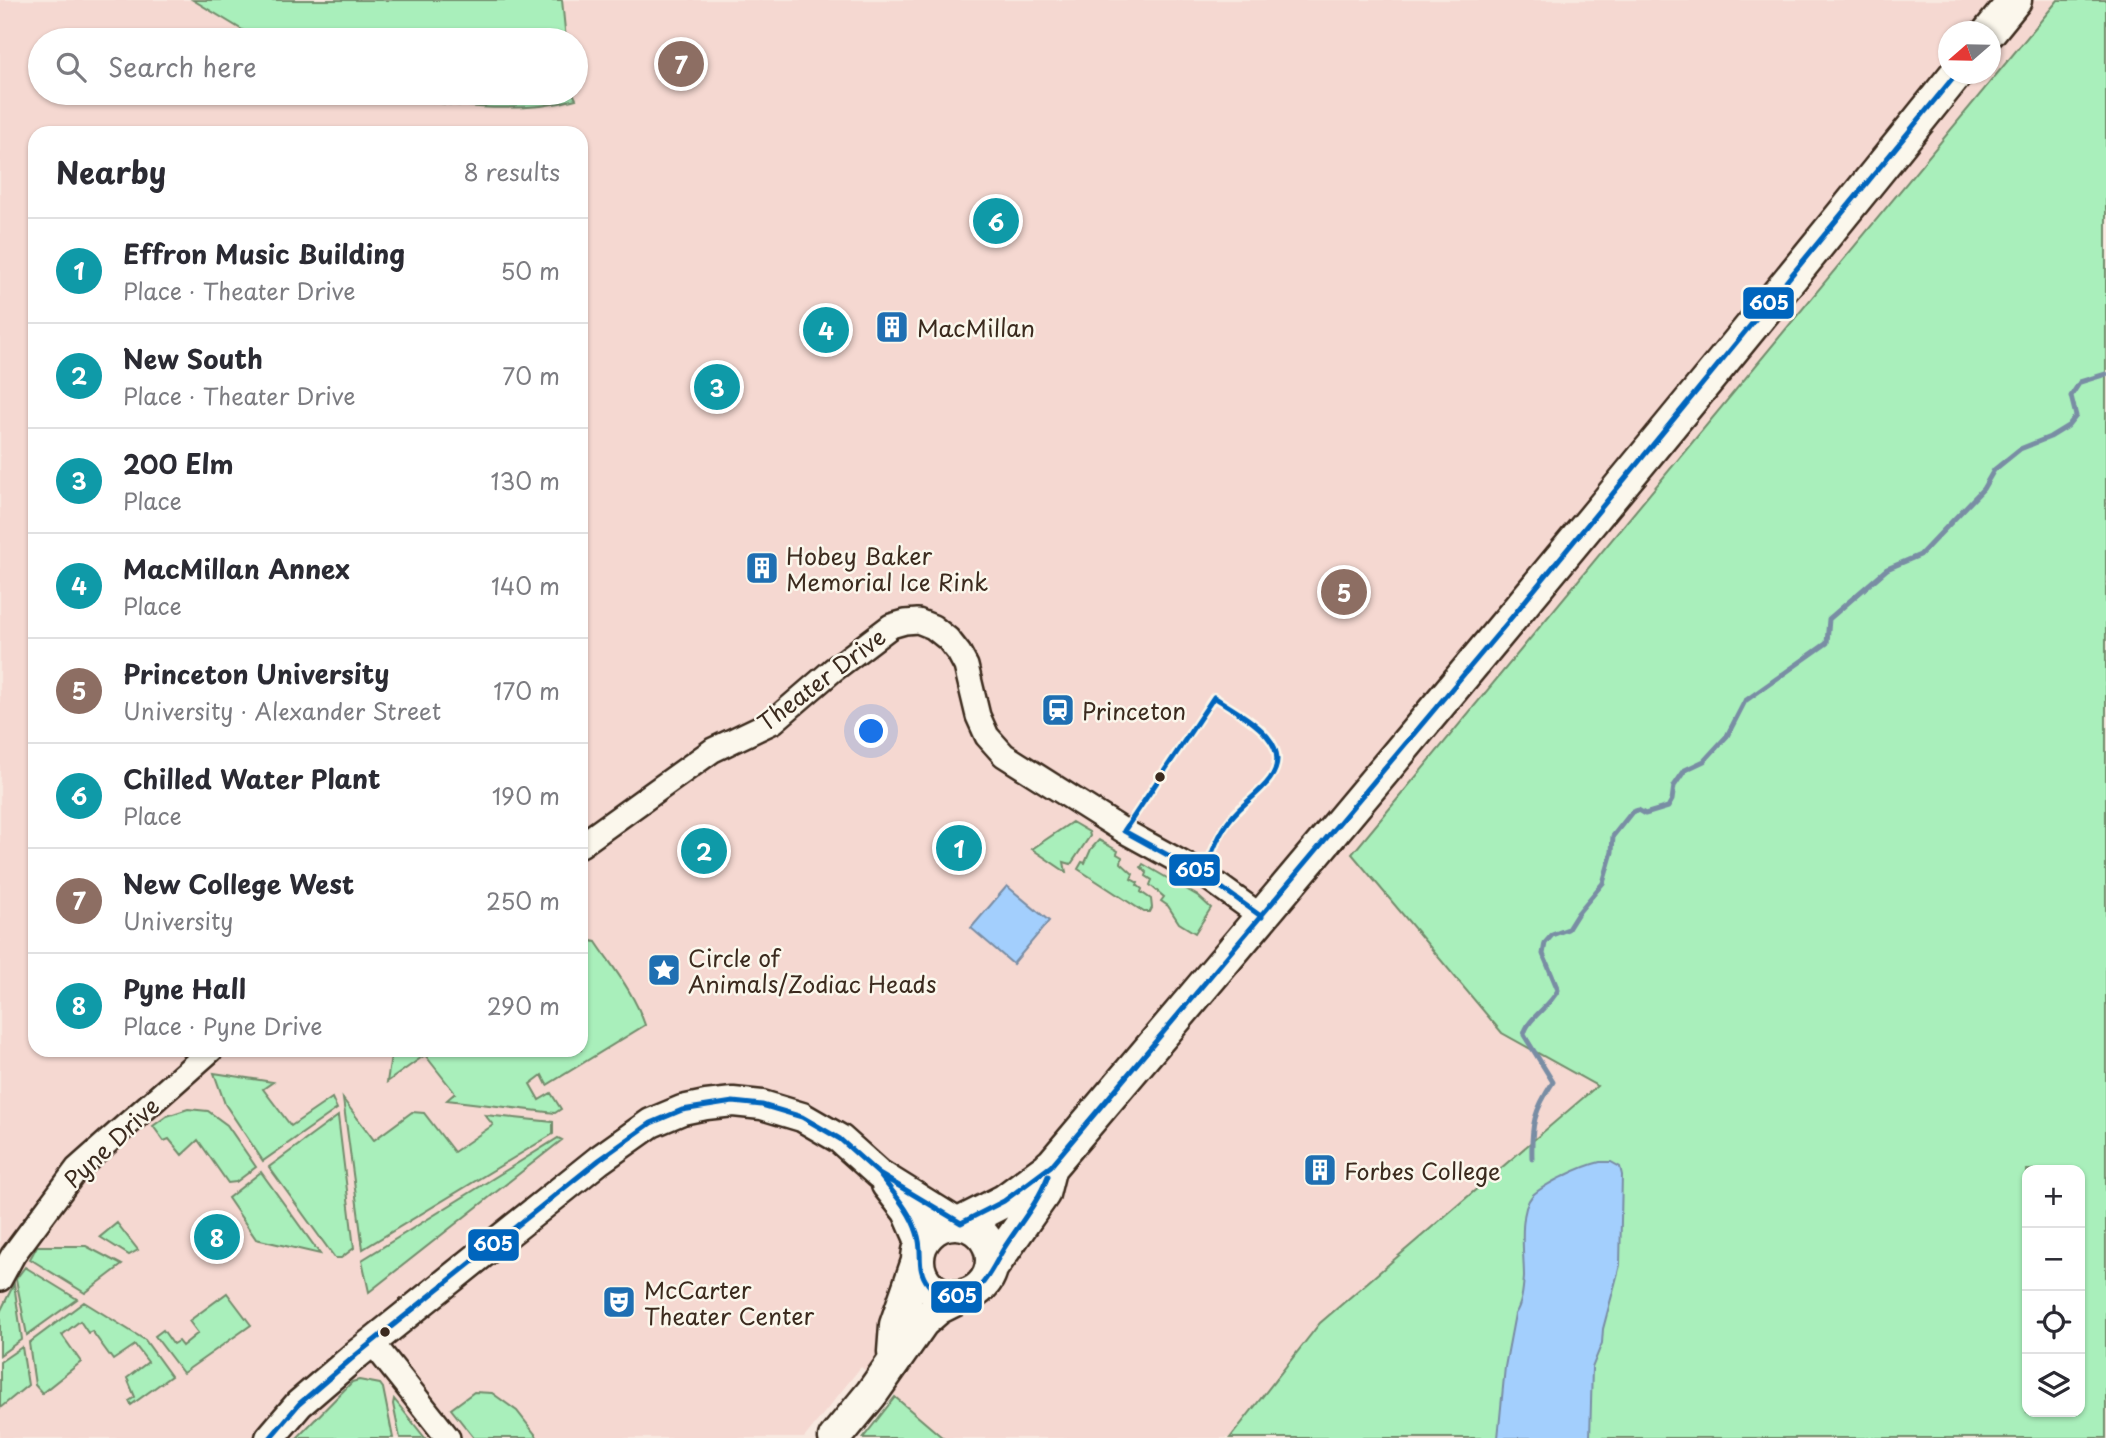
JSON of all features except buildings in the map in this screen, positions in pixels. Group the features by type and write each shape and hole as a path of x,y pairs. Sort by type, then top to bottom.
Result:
{"main road":[{"path":"1998,21 2015,0"},
{"path":"893,1360 896,1325 920,1253 935,1228 958,1223 1004,1201 1051,1166 1443,702 1948,84"},
{"path":"835,1438 872,1393 922,1322 930,1314 984,1284 992,1267 1042,1194 1051,1166"},
{"path":"958,1223 973,1227 989,1244 992,1267"},
{"path":"920,1253 920,1273 927,1284 936,1292 960,1297"}],"street":[{"name":"Theater Drive","path":"588,840 713,750 774,721 891,626 918,621 933,627 948,639 959,653 966,666 978,716 988,736 1004,755 1124,831 1205,875 1262,917"},
{"name":"Pyne Drive","path":"0,1279 13,1255 77,1169 203,1057"},
{"path":"270,1438 299,1404 372,1342 599,1160 651,1123 682,1110 733,1102 783,1109 840,1139 878,1174 907,1212 920,1253"},
{"path":"878,1174 958,1223"},
{"path":"372,1342 448,1438"}],"shaded area":[{"path":"0,0 2106,0 2106,1438 943,1438 861,1367 804,1438 0,1438"}],"green space":[{"path":"193,0 562,0 565,28 239,28"},
{"path":"2058,0 2106,0 2106,1438 1230,1438 1320,1323 1597,1086 1502,1033 1352,854 1989,84 2001,84 2001,69"},
{"path":"457,105 546,105 507,108"},
{"path":"1072,822 1089,832 1090,836 1071,864 1064,862 1066,872 1032,849"},
{"path":"1099,840 1118,851 1117,854 1122,857 1121,863 1133,874 1131,879 1138,883 1141,892 1151,899 1150,912 1144,912 1078,869 1082,862 1085,863 1091,849"},
{"path":"1143,864 1198,896 1211,908 1195,933 1179,923 1168,906 1161,901 1164,897 1150,885 1152,880 1146,876 1147,873 1141,867"},
{"path":"588,940 596,942 629,992 645,1025 547,1085 542,1075 530,1084 539,1100 551,1093 561,1109 555,1113 447,1100 455,1093 427,1057 588,1057"},
{"path":"391,1057 422,1057 387,1082"},
{"path":"214,1073 273,1082 263,1089 291,1126 332,1098 337,1109 263,1161 225,1104"},
{"path":"343,1099 374,1140 412,1112 424,1113 454,1152 493,1125 485,1115 553,1122 553,1134 363,1249"},
{"path":"188,1109 208,1111 227,1125 256,1167 236,1182 228,1183 198,1140 182,1155 169,1139 164,1141 153,1126 167,1116"},
{"path":"338,1116 354,1248 341,1258 335,1258 269,1167"},
{"path":"558,1138 562,1140 369,1292 362,1260"},
{"path":"261,1172 320,1254 256,1239 228,1198"},
{"path":"117,1223 138,1250 129,1255 100,1237"},
{"path":"37,1246 86,1246 122,1265 85,1293 30,1259"},
{"path":"25,1267 77,1299 27,1335 16,1279"},
{"path":"14,1284 22,1339 0,1355 0,1312"},
{"path":"227,1293 251,1325 183,1373 155,1336 163,1330 173,1344 178,1341 182,1346 198,1333 189,1321"},
{"path":"84,1302 145,1340 171,1376 131,1405 129,1401 135,1397 127,1378 148,1362 135,1345 113,1360 92,1331 88,1333 80,1321 62,1335 81,1362 42,1393 35,1385 29,1343"},
{"path":"22,1347 28,1385 0,1408 0,1362"},
{"path":"359,1380 380,1384 383,1388 393,1438 297,1438 352,1382"},
{"path":"474,1392 492,1393 517,1411 538,1438 474,1438 451,1409"},
{"path":"895,1397 943,1438 863,1438"},
{"path":"394,1399 425,1438 400,1438"}],"water":[{"path":"1007,886 1049,921 1013,964 971,928"},
{"path":"1600,1162 1611,1162 1620,1167 1622,1175 1620,1265 1603,1329 1602,1343 1592,1368 1590,1438 1498,1438 1505,1367 1515,1314 1523,1291 1523,1223 1528,1203 1532,1196 1552,1182"}],"waterway":[{"path":"1532,1159 1535,1119 1553,1082 1524,1035 1529,1023 1558,990 1543,954 1545,943 1552,935 1568,929 1603,883 1612,852 1613,836 1632,812 1638,810 1645,814 1668,807 1674,786 1685,770 1704,761 1727,736 1745,701 1827,643 1829,619 1887,569 1920,555 1983,489 1994,470 2020,449 2050,437 2068,426 2076,416 2071,396 2080,382 2106,374"}],"transit line":[{"name":"605","path":"270,1438 299,1404 356,1355 599,1160 651,1123 682,1110 733,1102 762,1105 802,1117 840,1139 879,1174 961,1223 1004,1201 1051,1166 1507,623 1948,84"},
{"name":"605","path":"1214,697 1261,730 1271,741 1276,753 1276,765 1266,784 1227,824 1215,845 1204,875 1124,831 1214,697"},
{"name":"605","path":"1204,875 1262,917"},
{"name":"605","path":"879,1174 901,1202 914,1225 919,1240 924,1278 935,1291 951,1297 971,1293 985,1280 1048,1176"}],"place":[{"name":"New College West","path":"681,64"},
{"name":"Chilled Water Plant","path":"996,221"},
{"name":"MacMillan","path":"892,327"},
{"name":"MacMillan Annex","path":"826,330"},
{"name":"200 Elm","path":"717,387"},
{"name":"Hobey Baker Memorial Ice Rink","path":"762,568"},
{"name":"Princeton University","path":"1344,592"},
{"name":"Princeton","path":"1058,710"},
{"name":"Effron Music Building","path":"959,848"},
{"name":"New South","path":"704,851"},
{"name":"Circle of Animals/Zodiac Heads","path":"664,970"},
{"name":"Forbes College","path":"1320,1170"},
{"name":"Pyne Hall","path":"217,1237"},
{"name":"McCarter Theater Center","path":"619,1302"}]}
